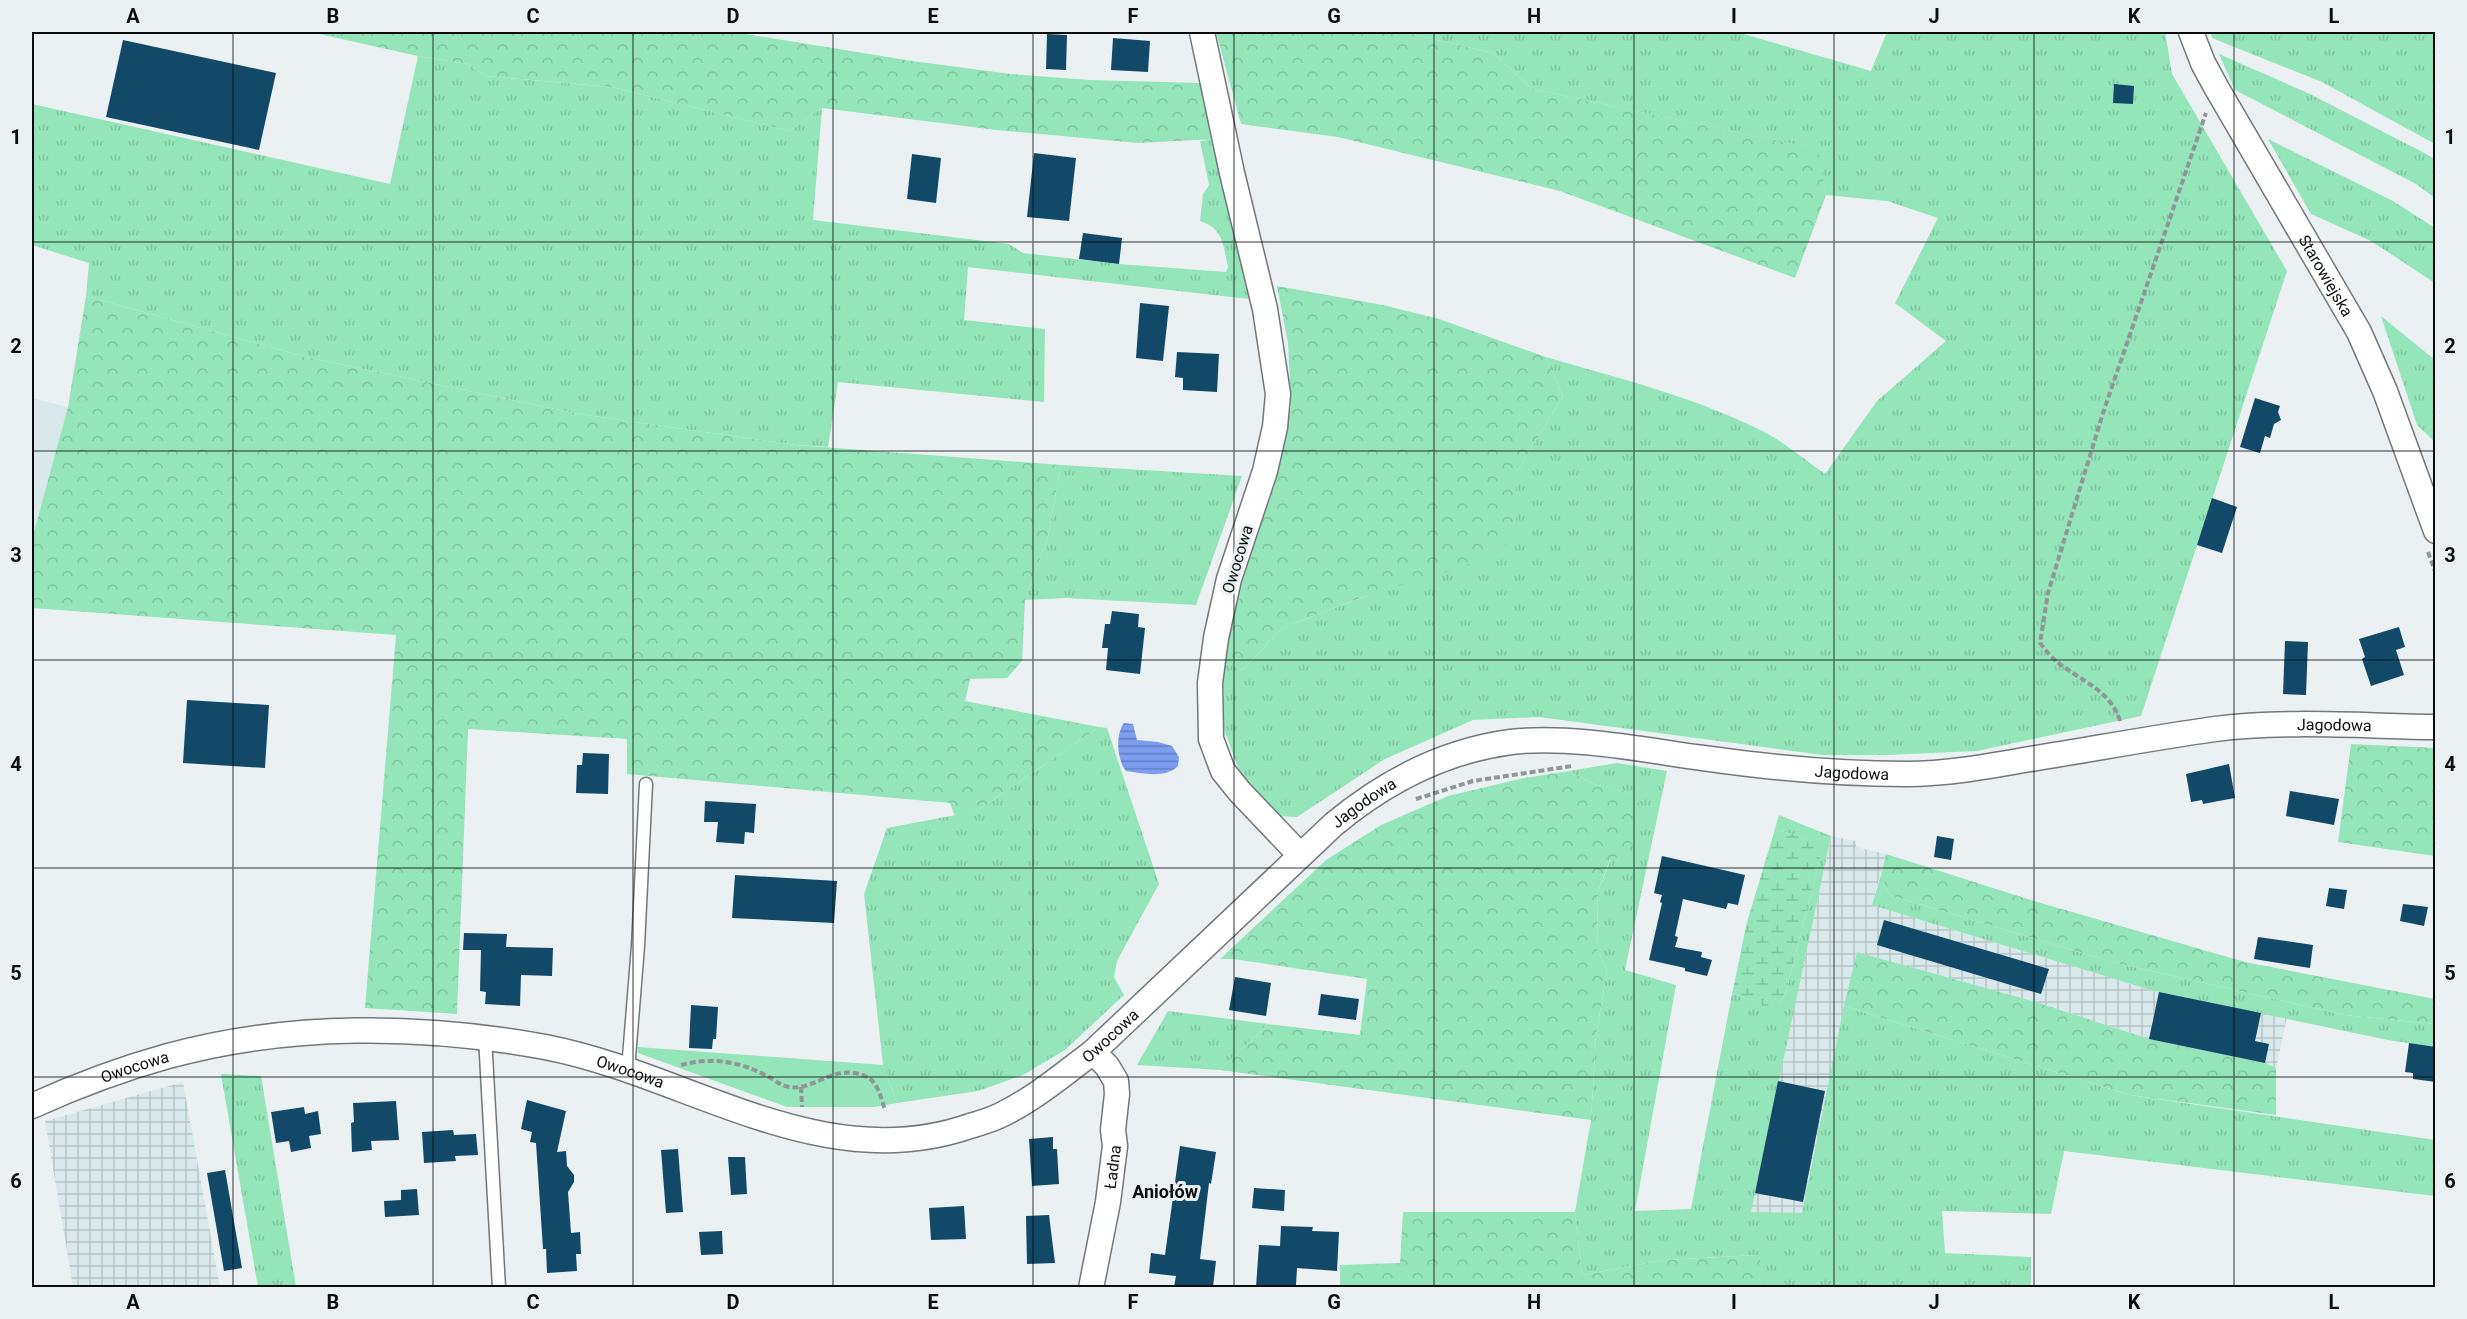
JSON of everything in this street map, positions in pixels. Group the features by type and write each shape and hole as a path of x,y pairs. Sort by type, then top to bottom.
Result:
{"street":[{"name":"Owocowa","path":"32,1106 112,1073 167,1056 228,1042 297,1034 379,1030 435,1032 547,1047 628,1070 793,1128 829,1137 892,1142 950,1133 1001,1115 1049,1085 1093,1052 1300,855 1223,771 1211,739 1210,683 1216,638 1229,579 1265,471 1275,427 1278,394 1264,309 1202,32"},
{"name":"Starowiejska","path":"2191,32 2203,63 2216,87 2359,332 2385,391 2436,531"},
{"name":"Jagodowa","path":"1300,855 1363,800 1410,772 1445,757 1475,748 1514,742 1560,741 1816,772 1910,774 1961,771 2217,729 2283,725 2436,727"},
{"name":"Ładna","path":"1091,1287 1108,1203 1115,1146 1113,1130 1117,1094 1116,1081 1107,1066 1093,1052"}],"lane":[{"path":"628,1070 638,946 646,784"},
{"path":"485,1037 499,1287"}],"path":[{"path":"2126,743 2116,708 2093,684 2055,660 2040,643 2048,592 2103,413 2216,87"},
{"path":"1406,804 1473,781 1583,764"},
{"path":"676,1067 718,1059 764,1074 788,1087 801,1087 841,1073 861,1074 874,1082 885,1110"},
{"path":"801,1087 802,1100"}],"shaded area":[{"path":"32,398 68,407 32,539"},
{"path":"1831,836 1856,841 1856,847 1886,854 1872,905 2154,991 2287,1018 2276,1068 2264,1063 2149,1039 2036,1002 1857,952 1802,1214 1750,1212"},
{"path":"183,1082 220,1287 73,1287 45,1121"}],"green space":[{"path":"310,32 734,32 912,61 1011,74 1090,80 1200,83 1216,139 1138,143 996,130 822,108 790,131 612,87 485,76 468,64 418,56"},
{"path":"1216,32 1403,32 1493,53 1532,89 1818,149 1826,195 1795,278 1560,191 1338,137 1241,124"},
{"path":"1403,32 1737,32 1871,71 1887,32 2165,32 2172,74 2287,271 2141,716 1977,751 1888,755 1823,755 1539,717 1473,720 1385,759 1297,817 1278,816 1240,773 1223,726 1224,663 1243,670 1282,628 1516,539 1516,473 1563,396 1546,357 1659,390 1716,410 1768,434 1825,474 1877,401 1946,341 1895,303 1938,218 1887,201 1826,195 1817,149 1532,89 1493,53"},
{"path":"2211,32 2435,32 2435,144 2322,82 2212,38"},
{"path":"2219,54 2310,94 2430,156 2435,160 2435,198 2416,184 2235,90"},
{"path":"418,56 468,64 485,76 612,87 790,131 822,108 813,220 1009,244 1023,253 1119,264 1226,272 1228,267 1218,233 1208,224 1200,221 1203,194 1209,185 1200,141 1216,139 1249,299 968,267 964,320 1045,329 1044,402 838,382 828,447 796,445 579,414 306,357 86,296 89,263 32,245 32,104 390,184"},
{"path":"2268,139 2393,201 2435,228 2435,283 2371,241 2311,214"},
{"path":"1277,286 1383,305 1439,319 1546,357 1563,396 1516,473 1516,539 1465,566 1363,597 1282,628 1243,670 1224,663 1244,566 1279,459 1291,407 1288,343"},
{"path":"86,296 306,357 579,414 796,445 1061,465 1048,537 1025,600 1022,661 1007,678 970,679 965,701 1099,727 977,811 955,816 950,803 627,774 627,739 468,729 457,1014 365,1008 396,635 32,608 32,539 68,407"},
{"path":"2381,316 2435,360 2435,442 2417,425"},
{"path":"1061,465 1242,476 1196,605 1066,598 1025,600 1048,537"},
{"path":"1099,727 1107,728 1159,884 1117,961 1114,977 1124,995 1065,1050 1023,1075 978,1091 897,1103 883,1065 864,894 887,828 977,811"},
{"path":"2351,744 2435,748 2435,856 2338,842"},
{"path":"1617,763 1667,771 1625,970 1676,985 1635,1211 1691,1209 1732,994 1760,1002 1780,1004 1786,992 1820,858 1817,847 1799,836 1775,829 1779,815 1831,836 1751,1212 1802,1213 1844,1006 2130,1095 2435,1140 2435,1196 2064,1151 2051,1214 1942,1211 1945,1253 2031,1257 2031,1287 1769,1287 1757,1255 1664,1260 1582,1275 1575,1212 1591,1120 1596,1036 1607,971 1597,948 1598,891 1637,795 1594,784 1569,771"},
{"path":"1569,771 1594,784 1638,795 1640,814 1629,852 1610,860 1598,891 1597,948 1607,971 1596,1036 1591,1120 1220,1070 1268,1024 1360,1035 1367,979 1220,959 1326,860 1381,825 1448,796 1524,778"},
{"path":"1775,829 1799,836 1818,847 1820,858 1786,992 1780,1004 1768,1015 1760,1002 1732,994 1747,922"},
{"path":"1886,854 2034,901 2245,962 2435,999 2435,1024 2345,1015 2112,962 1889,895 1881,875"},
{"path":"1881,875 1889,895 2112,962 2345,1015 2435,1024 2435,1047 2388,1040 2154,991 1872,905"},
{"path":"1857,952 2036,1002 2149,1039 2265,1063 2276,1068 2276,1115 2130,1095 1844,1006"},
{"path":"1168,1011 1268,1024 1220,1070 1137,1065"},
{"path":"638,1047 883,1065 897,1103 874,1107 787,1107 638,1053"},
{"path":"221,1074 261,1076 296,1287 258,1287"},
{"path":"1403,1212 1575,1212 1582,1275 1664,1260 1758,1255 1769,1287 1340,1287 1340,1265 1400,1263"}],"water":[{"path":"1124,723 1133,724 1137,740 1172,746 1179,757 1178,766 1167,773 1160,774 1126,771 1118,747 1119,734"}],"building":[{"path":"1047,34 1067,35 1066,70 1046,69"},
{"path":"1113,38 1150,41 1148,72 1111,70"},
{"path":"123,40 276,73 259,150 106,117"},
{"path":"2114,84 2134,86 2133,104 2113,103"},
{"path":"1034,153 1076,158 1069,221 1027,217"},
{"path":"912,154 941,158 936,203 907,199"},
{"path":"1083,233 1122,238 1119,264 1079,259"},
{"path":"1140,303 1169,306 1163,361 1136,358"},
{"path":"1177,352 1219,354 1217,392 1183,390 1183,378 1175,377"},
{"path":"2255,398 2280,406 2278,412 2281,420 2274,424 2270,438 2265,436 2260,453 2240,447"},
{"path":"2212,498 2237,507 2222,553 2197,545"},
{"path":"1112,611 1139,614 1138,627 1145,628 1140,674 1106,670 1108,648 1102,648 1105,624 1110,624"},
{"path":"2399,627 2405,647 2396,650 2404,675 2371,686 2362,659 2365,657 2359,639"},
{"path":"2285,641 2308,642 2306,695 2283,694"},
{"path":"187,700 269,705 265,768 183,763"},
{"path":"583,753 609,754 608,794 576,793 577,765 582,765"},
{"path":"2229,764 2235,798 2203,804 2202,800 2191,802 2186,774"},
{"path":"2290,791 2339,799 2334,825 2286,816"},
{"path":"705,801 756,804 754,833 745,832 744,844 716,842 718,822 704,822"},
{"path":"1937,836 1954,839 1951,860 1934,857"},
{"path":"1662,856 1745,875 1738,905 1728,903 1726,909 1683,899 1675,936 1678,937 1675,947 1702,952 1701,957 1712,960 1707,976 1685,971 1685,968 1649,960 1662,903 1660,902 1662,895 1654,893"},
{"path":"735,875 837,881 834,923 732,918"},
{"path":"2329,888 2347,890 2344,909 2326,906"},
{"path":"2403,904 2428,907 2424,926 2400,921"},
{"path":"1884,920 2049,969 2041,994 1877,945"},
{"path":"464,933 507,934 506,947 553,948 552,976 521,975 520,1006 485,1004 486,992 480,991 481,950 463,950"},
{"path":"2258,937 2313,945 2310,968 2254,959"},
{"path":"1235,977 1271,983 1266,1016 1229,1010"},
{"path":"2159,992 2261,1013 2255,1041 2269,1044 2265,1063 2149,1039"},
{"path":"1321,994 1359,999 1356,1020 1318,1015"},
{"path":"691,1005 718,1007 716,1039 713,1039 712,1049 689,1048"},
{"path":"2409,1043 2436,1047 2436,1082 2413,1079 2413,1073 2405,1072"},
{"path":"1778,1081 1825,1091 1803,1202 1755,1193"},
{"path":"527,1100 566,1111 557,1152 566,1151 567,1166 574,1175 574,1182 568,1192 571,1233 580,1232 581,1254 576,1254 577,1271 547,1273 546,1249 543,1249 536,1143 530,1142 532,1132 521,1129"},
{"path":"396,1101 399,1140 371,1141 372,1150 352,1152 353,1103"},
{"path":"304,1107 305,1114 318,1111 321,1134 309,1136 311,1148 291,1152 289,1141 276,1143 271,1112"},
{"path":"453,1130 454,1135 476,1134 478,1155 455,1156 456,1161 424,1163 422,1132"},
{"path":"1053,1137 1053,1149 1057,1149 1059,1184 1032,1186 1029,1139"},
{"path":"1180,1146 1216,1152 1211,1184 1209,1183 1200,1259 1216,1261 1213,1287 1174,1287 1176,1276 1149,1273 1151,1253 1165,1255"},
{"path":"678,1149 683,1212 666,1213 661,1150"},
{"path":"728,1157 745,1157 747,1194 731,1195"},
{"path":"225,1170 242,1268 224,1271 207,1173"},
{"path":"1254,1188 1285,1190 1284,1211 1252,1208"},
{"path":"417,1189 419,1215 385,1217 384,1201 401,1200 401,1190"},
{"path":"964,1206 966,1239 931,1240 929,1208"},
{"path":"1049,1215 1055,1263 1027,1264 1026,1216"},
{"path":"1281,1226 1313,1227 1312,1231 1339,1232 1337,1271 1297,1268 1296,1285 1256,1287 1259,1245 1280,1246"},
{"path":"722,1231 723,1254 701,1255 699,1232"}],"district":[{"name":"Aniołów","path":"1165,1192"}]}
